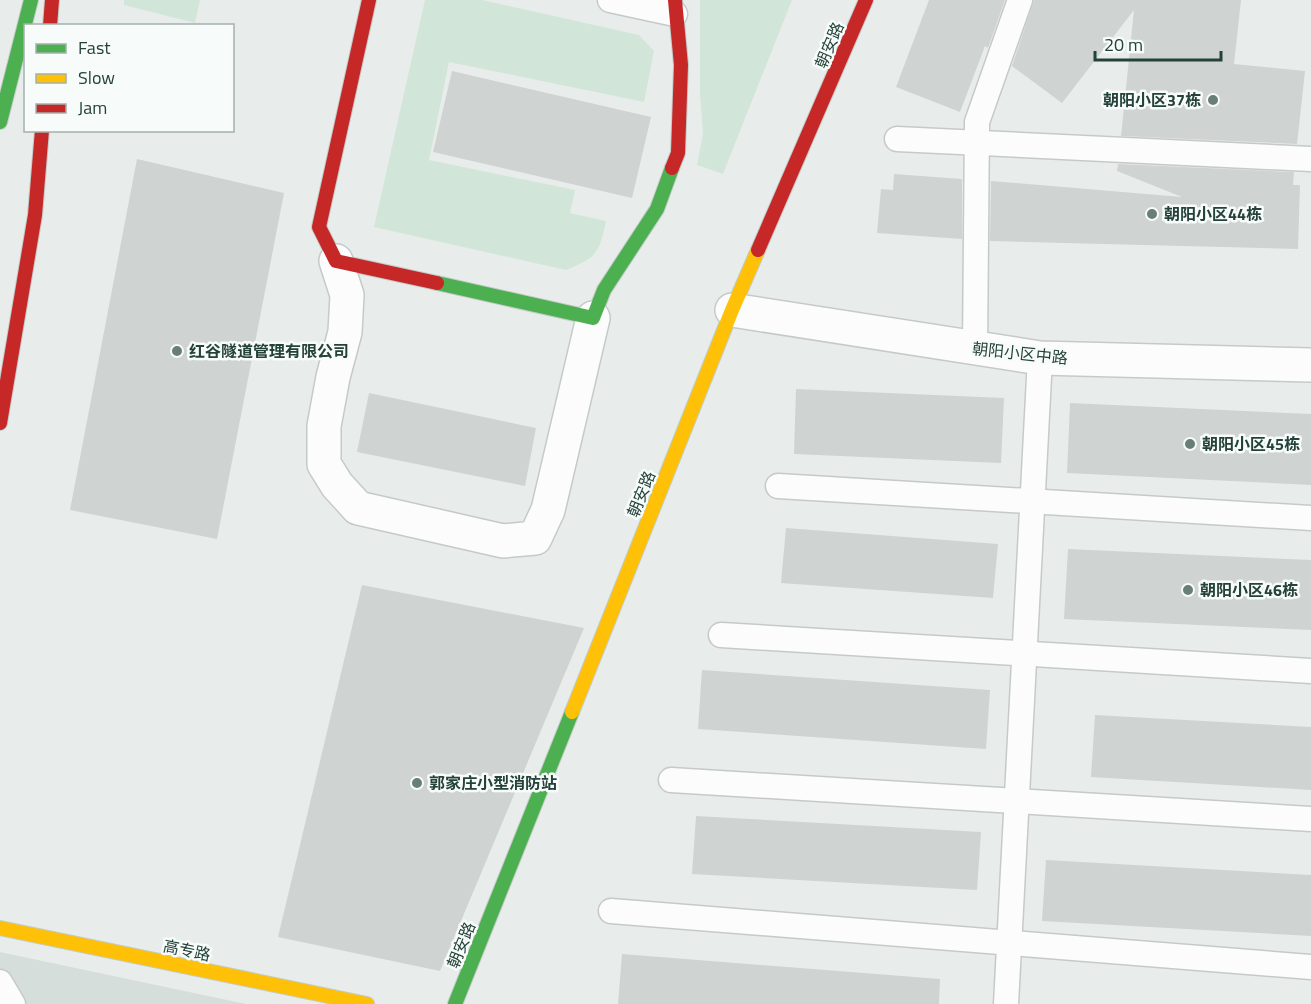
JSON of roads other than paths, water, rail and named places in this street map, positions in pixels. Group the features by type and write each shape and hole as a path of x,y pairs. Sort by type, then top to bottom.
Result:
{"main road":[{"path":"25,24 31,0"},
{"path":"50,24 52,0"},
{"path":"369,0 319,226 336,261 593,318 604,290 657,209 678,153 681,65 675,7"},
{"name":"朝安路","path":"455,1004 732,310 866,0"},
{"path":"0,122 24,28"},
{"path":"0,423 35,215 42,132"},
{"name":"高专路","path":"0,928 367,1004"}],"street":[{"path":"336,261 347,295 346,322 324,426 324,464 337,485 358,507 503,541 535,538 548,510 593,318"},
{"name":"朝阳小区中路","path":"732,310 1040,358 1311,365"}],"lane":[{"path":"610,0 675,7"},
{"path":"975,348 977,122 1020,0"},
{"path":"897,139 1311,159"},
{"path":"1006,1004 1040,358"},
{"path":"778,486 1311,518"},
{"path":"721,636 1311,672"},
{"path":"671,780 1311,819"},
{"path":"611,911 1311,967"},
{"path":"0,982 13,1004"}],"place":[{"name":"朝阳小区37栋","path":"1213,100"},
{"name":"朝阳小区44栋","path":"1152,214"},
{"name":"红谷隧道管理有限公司","path":"177,351"},
{"name":"朝阳小区45栋","path":"1190,444"},
{"name":"朝阳小区46栋","path":"1188,590"},
{"name":"郭家庄小型消防站","path":"417,783"}]}
